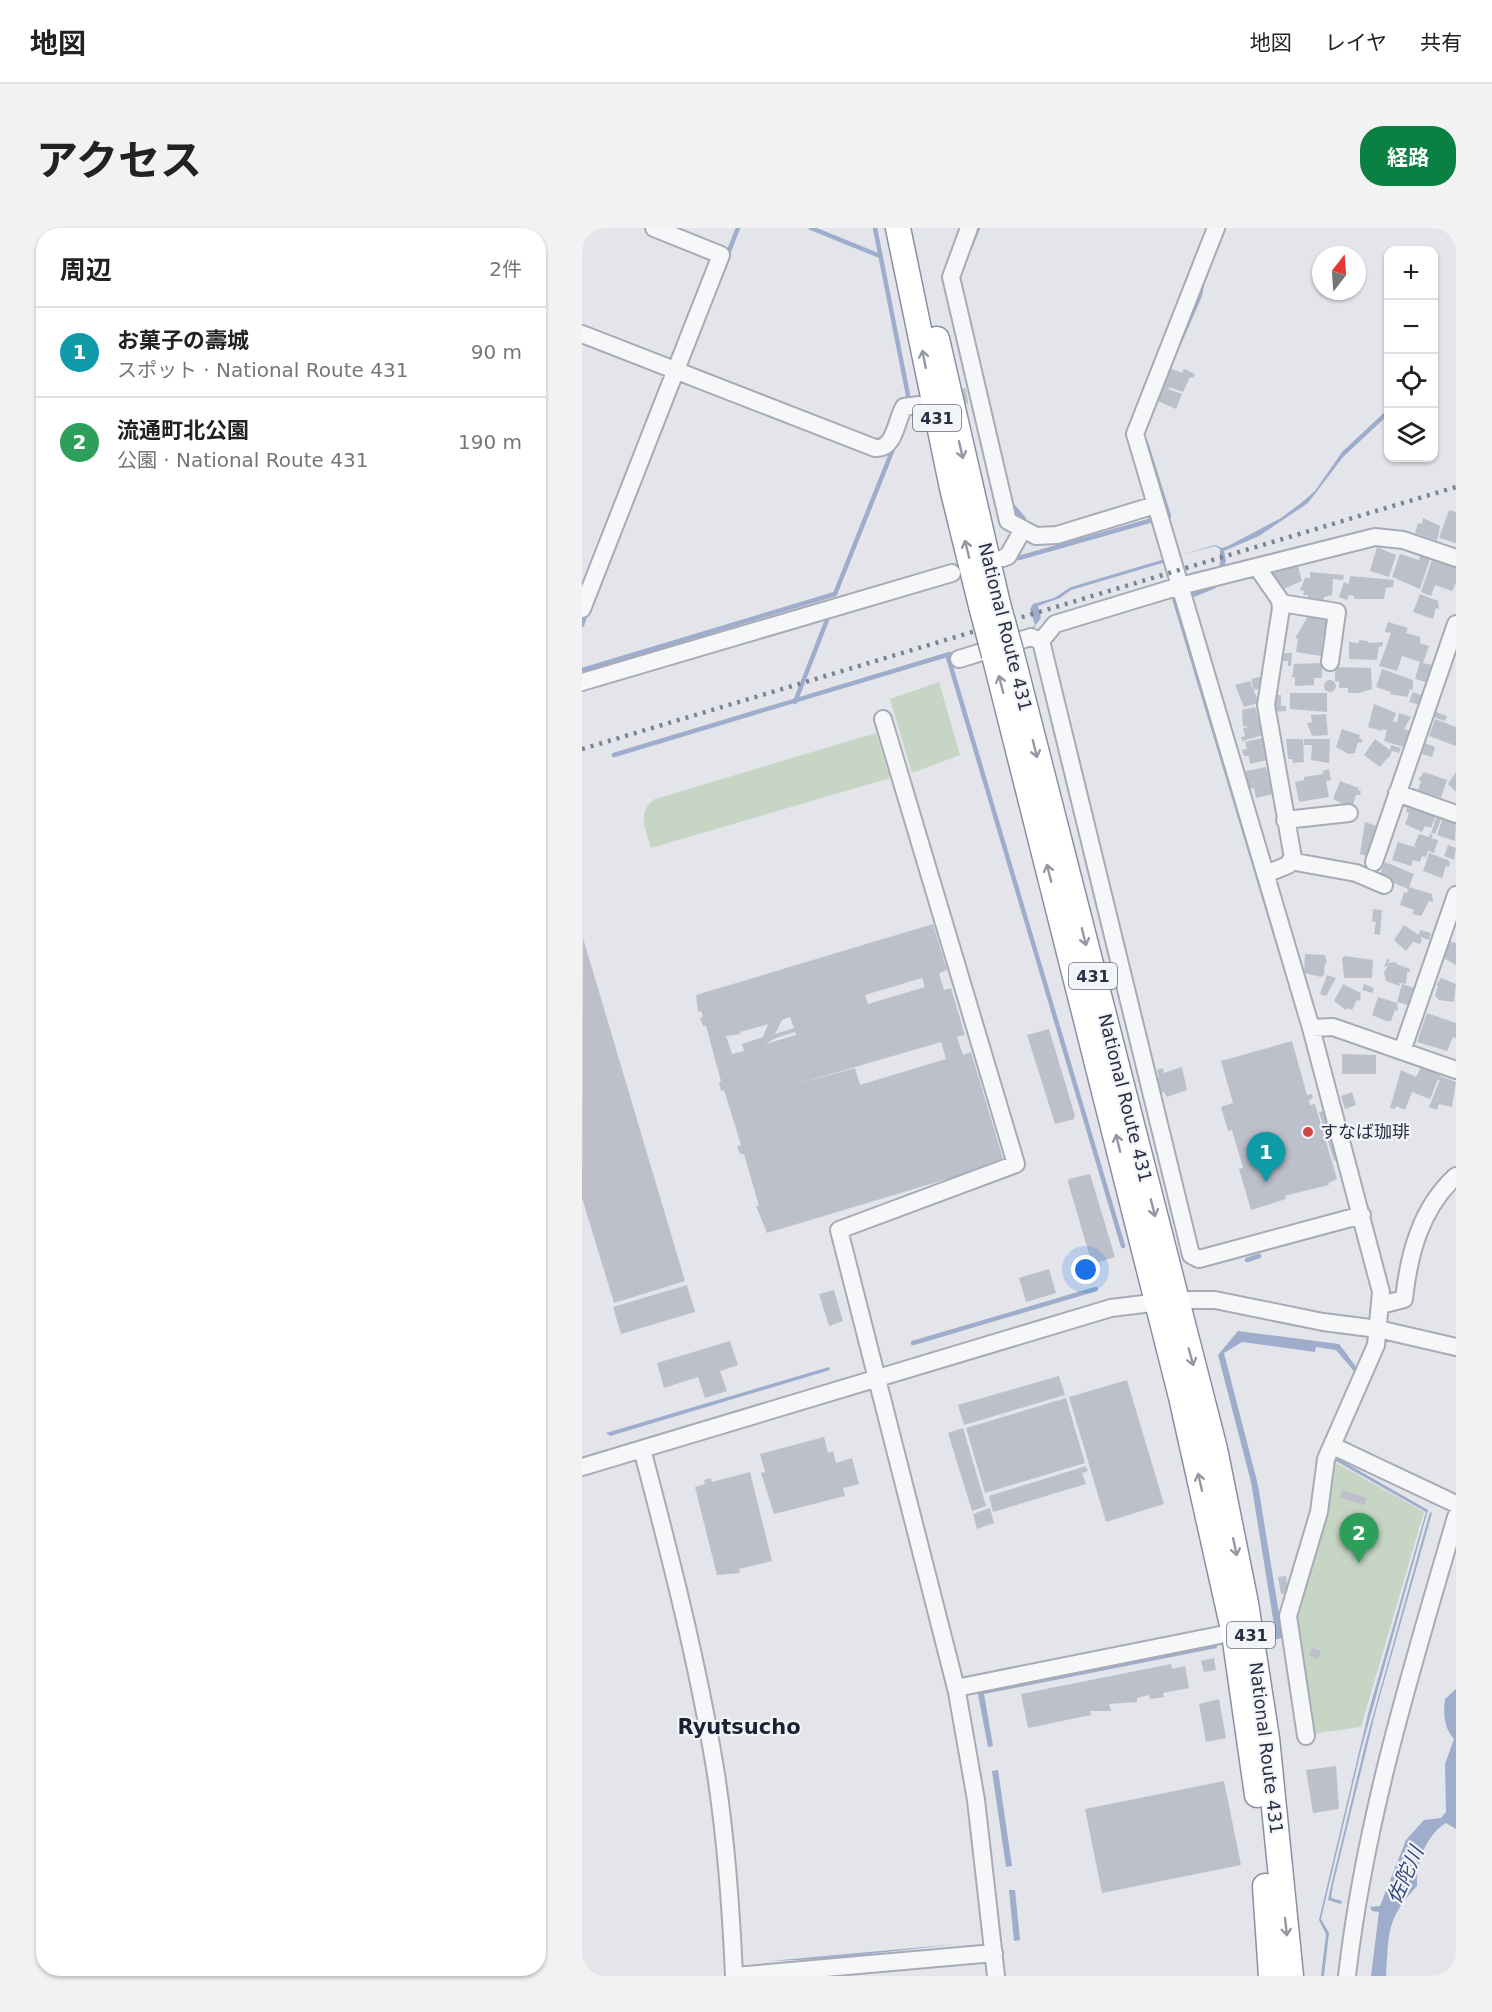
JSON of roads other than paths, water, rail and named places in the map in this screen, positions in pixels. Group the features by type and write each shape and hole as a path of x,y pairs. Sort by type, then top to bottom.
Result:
{"highway":[{"name":"National Route 431","path":"898,228 950,477 990,605 1167,1301 1234,1634 1256,1783 1271,1976"},
{"name":"National Route 431","path":"915,228 960,442 990,605"},
{"name":"National Route 431","path":"1167,1301 1215,1449 1246,1603 1267,1738 1291,1976"}],"street":[{"path":"582,609 721,255 654,228"},
{"path":"969,228 951,278 973,395 1008,522 1036,536 1057,535 1155,505"},
{"path":"1216,228 1135,434 1311,1028 1378,1277 1381,1305 1376,1345 1326,1459 1319,1512 1288,1616 1306,1736"},
{"path":"582,334 879,449 890,442 904,407 919,405"},
{"path":"1003,558 1008,556 1022,531"},
{"path":"1041,641 1055,624 1180,586 1382,536 1403,540 1456,558"},
{"path":"1257,567 1281,603 1266,705 1293,858 1288,865 1266,874"},
{"path":"582,682 952,573"},
{"path":"1281,603 1337,612 1330,662"},
{"path":"1374,862 1456,624"},
{"path":"959,658 1031,637 1041,641"},
{"path":"1041,641 1191,1255 1199,1259 1362,1215"},
{"path":"883,719 1016,1164 839,1230 956,1688 976,1800 996,1976"},
{"path":"1397,793 1456,814"},
{"path":"1285,820 1349,813"},
{"path":"1290,861 1356,873 1384,885"},
{"path":"1402,1051 1456,895"},
{"path":"1311,1028 1333,1027 1456,1070"},
{"path":"1381,1305 1404,1299 1420,1222 1437,1196 1456,1176"},
{"path":"582,1467 1111,1308 1167,1301 1215,1300 1323,1322 1378,1329 1456,1347"},
{"path":"1333,1446 1456,1504"},
{"path":"642,1449 675,1575 715,1769 729,1880 735,1976 994,1953"},
{"path":"1347,1976 1361,1875 1383,1770 1456,1517"},
{"path":"956,1688 1220,1635"}],"water":[{"path":"1384,413 1384,419 1343,457 1308,503 1259,536 1224,551 1226,561 1216,588 1194,597 1191,593 1212,586 1220,563 1220,549 1215,546 1181,555 1215,545 1222,548 1228,546 1281,518 1315,491 1342,452"},
{"path":"1165,559 1166,562 1071,590 1060,598 1038,606 1041,618 1032,630 950,655 946,659 949,653 1031,628 1035,625 1030,609 1033,604 1054,598 1071,587"},
{"path":"1176,598 1287,967 1283,968 1172,599"},
{"path":"1238,1331 1339,1344 1349,1357 1347,1363 1336,1350 1316,1347 1315,1352 1242,1342 1224,1353 1258,1485 1283,1638 1271,1640 1269,1633 1275,1631 1251,1482 1218,1355"},
{"path":"829,1367 830,1370 610,1436 606,1433"},
{"path":"1337,1458 1428,1510 1361,1750 1321,1919 1329,1933 1324,1976 1321,1976 1326,1934 1319,1920 1369,1710 1426,1512 1336,1461"},
{"path":"1430,1512 1432,1513 1376,1710 1333,1885 1331,1898 1342,1901 1341,1904 1328,1900 1331,1886 1366,1741"},
{"path":"1216,1642 1217,1648 984,1694 993,1746 988,1747 977,1689"},
{"name":"佐陀川","path":"1456,1689 1456,1829 1446,1823 1428,1842 1420,1859 1417,1886 1394,1917 1389,1937 1386,1976 1371,1976 1379,1912 1372,1911 1370,1907 1380,1906 1406,1840 1424,1820 1441,1818 1446,1812 1445,1764 1454,1739 1446,1725 1444,1704 1445,1699"},
{"path":"998,1770 1012,1866 1006,1867 992,1771"},
{"path":"1009,1890 1015,1890 1020,1940 1014,1941"},
{"path":"957,1944 825,1959 770,1961"}],"waterway":[{"path":"727,256 738,228"},
{"path":"811,228 880,256"},
{"path":"875,228 908,395 907,402"},
{"path":"971,245 978,228"},
{"path":"1171,362 1200,295 1202,284"},
{"path":"1146,443 1169,516 1164,517"},
{"path":"582,670 835,594 895,444"},
{"path":"1011,504 1024,519 1023,526"},
{"path":"1019,558 1156,519"},
{"path":"582,625 586,613"},
{"path":"795,702 827,620 827,616 824,617"},
{"path":"614,755 950,654"},
{"path":"948,657 1123,1246"},
{"path":"1247,1260 1259,1256"},
{"path":"913,1343 1096,1289"},
{"path":"1344,1355 1355,1369"}],"tunnel":[{"path":"940,401 967,396"}],"railway":[{"path":"582,749 1456,487"}],"place":[{"name":"すなば珈琲","path":"1308,1132"},
{"name":"お菓子の壽城","path":"1266,1182"},
{"name":"流通町北公園","path":"1359,1563"}],"district":[{"name":"Ryutsucho","path":"739,1727"}]}
